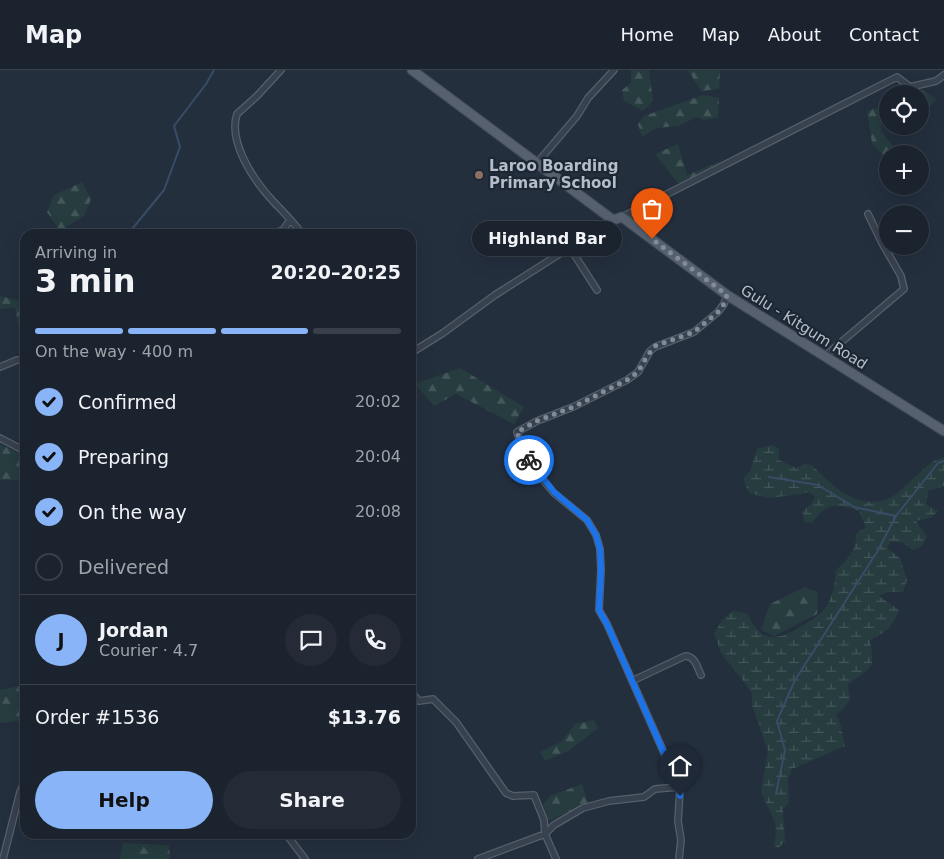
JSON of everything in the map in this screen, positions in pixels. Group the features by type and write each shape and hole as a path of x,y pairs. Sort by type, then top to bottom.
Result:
{"main road":[{"name":"Gulu - Kitgum Road","path":"412,70 537,164 618,218 727,295 826,355 944,431"}],"street":[{"path":"281,70 257,96 236,114 234,128 238,146 250,170 271,199 283,210 298,229"},
{"path":"537,164 577,116 588,98 614,70"},
{"path":"416,350 495,295 618,218 897,77 910,87 936,81 944,75"},
{"path":"826,355 904,288 901,276 868,214"},
{"path":"284,229 290,220"},
{"path":"570,248 597,290"},
{"path":"679,859 681,840 678,821 679,787 599,610 601,570 600,549 596,535 587,520 554,492 540,475 521,446 517,432 627,380 638,372 655,346 694,332 718,312 724,304 727,295"},
{"path":"0,366 20,360"},
{"path":"0,438 20,448"},
{"path":"632,681 685,656 694,659 701,675"},
{"path":"416,698 419,702 433,699 456,722 506,793 513,796 534,796 544,820 545,834 556,859"},
{"path":"478,859 545,834 554,825 583,808 609,801 644,797 656,789 679,787"},
{"path":"3,859 20,792"},
{"path":"290,839 305,859"}],"green space":[{"path":"631,70 649,70 653,101 643,111 624,101 622,90 631,83"},
{"path":"688,70 720,70 719,89 701,91"},
{"path":"929,94 936,99 929,108"},
{"path":"703,95 719,98 718,118 703,120 696,117 679,126 656,128 642,137 638,124 644,116"},
{"path":"879,107 879,135 884,135 892,145 879,145 879,150 872,143 867,111"},
{"path":"678,144 687,175 719,162 722,171 680,186 655,154"},
{"path":"82,182 91,199 84,216 63,229 59,229 47,212 54,195"},
{"path":"0,296 20,301 20,334 15,308 0,309"},
{"path":"460,368 524,407 514,424 456,394 434,406 416,384"},
{"path":"0,444 20,454 19,480 0,480"},
{"path":"772,445 779,449 779,460 796,468 804,464 812,465 829,482 849,496 871,502 895,495 927,466 944,457 944,486 928,491 926,504 938,511 932,517 916,521 927,537 922,546 913,550 904,543 891,541 887,548 900,558 907,580 903,592 887,592 879,596 899,610 888,628 870,640 872,651 871,664 866,671 848,685 850,699 843,709 836,714 845,746 792,769 788,780 789,802 783,810 785,842 778,848 774,846 775,822 761,792 768,751 752,705 752,693 721,653 714,634 722,620 732,611 747,613 758,630 763,635 770,637 784,635 812,620 826,607 832,594 836,570 853,550 856,534 866,527 859,511 839,506 828,507 813,522 805,523 802,512 812,503 815,497 809,492 768,498 749,493 743,479 750,471 757,449"},
{"path":"805,587 818,593 817,614 774,636 761,630 770,604"},
{"path":"20,686 20,721 0,723 0,690"},
{"path":"594,720 598,728 570,750 545,761 540,752 561,742 575,724"},
{"path":"582,784 588,803 549,821 543,805 550,796"},
{"path":"123,843 169,845 170,859 120,859"}],"waterway":[{"path":"132,229 164,190 180,147 174,126 206,84 214,70"},
{"path":"776,794 785,750 777,721 795,680 877,552 896,516 938,463 944,461"},
{"path":"769,477 818,485 854,507 896,516"}],"way so far":[{"path":"529,460 521,446 517,432 627,380 638,372 655,346 694,332 718,312 724,304 727,295 652,239"}],"place":[{"name":"Laroo Boarding Primary School","path":"479,175"},
{"name":"Highland Bar","path":"652,239"}],"route":[{"path":"529,460 554,492 587,520 596,535 600,549 601,570 599,610 607,624 646,716 680,789 680,796"}]}
